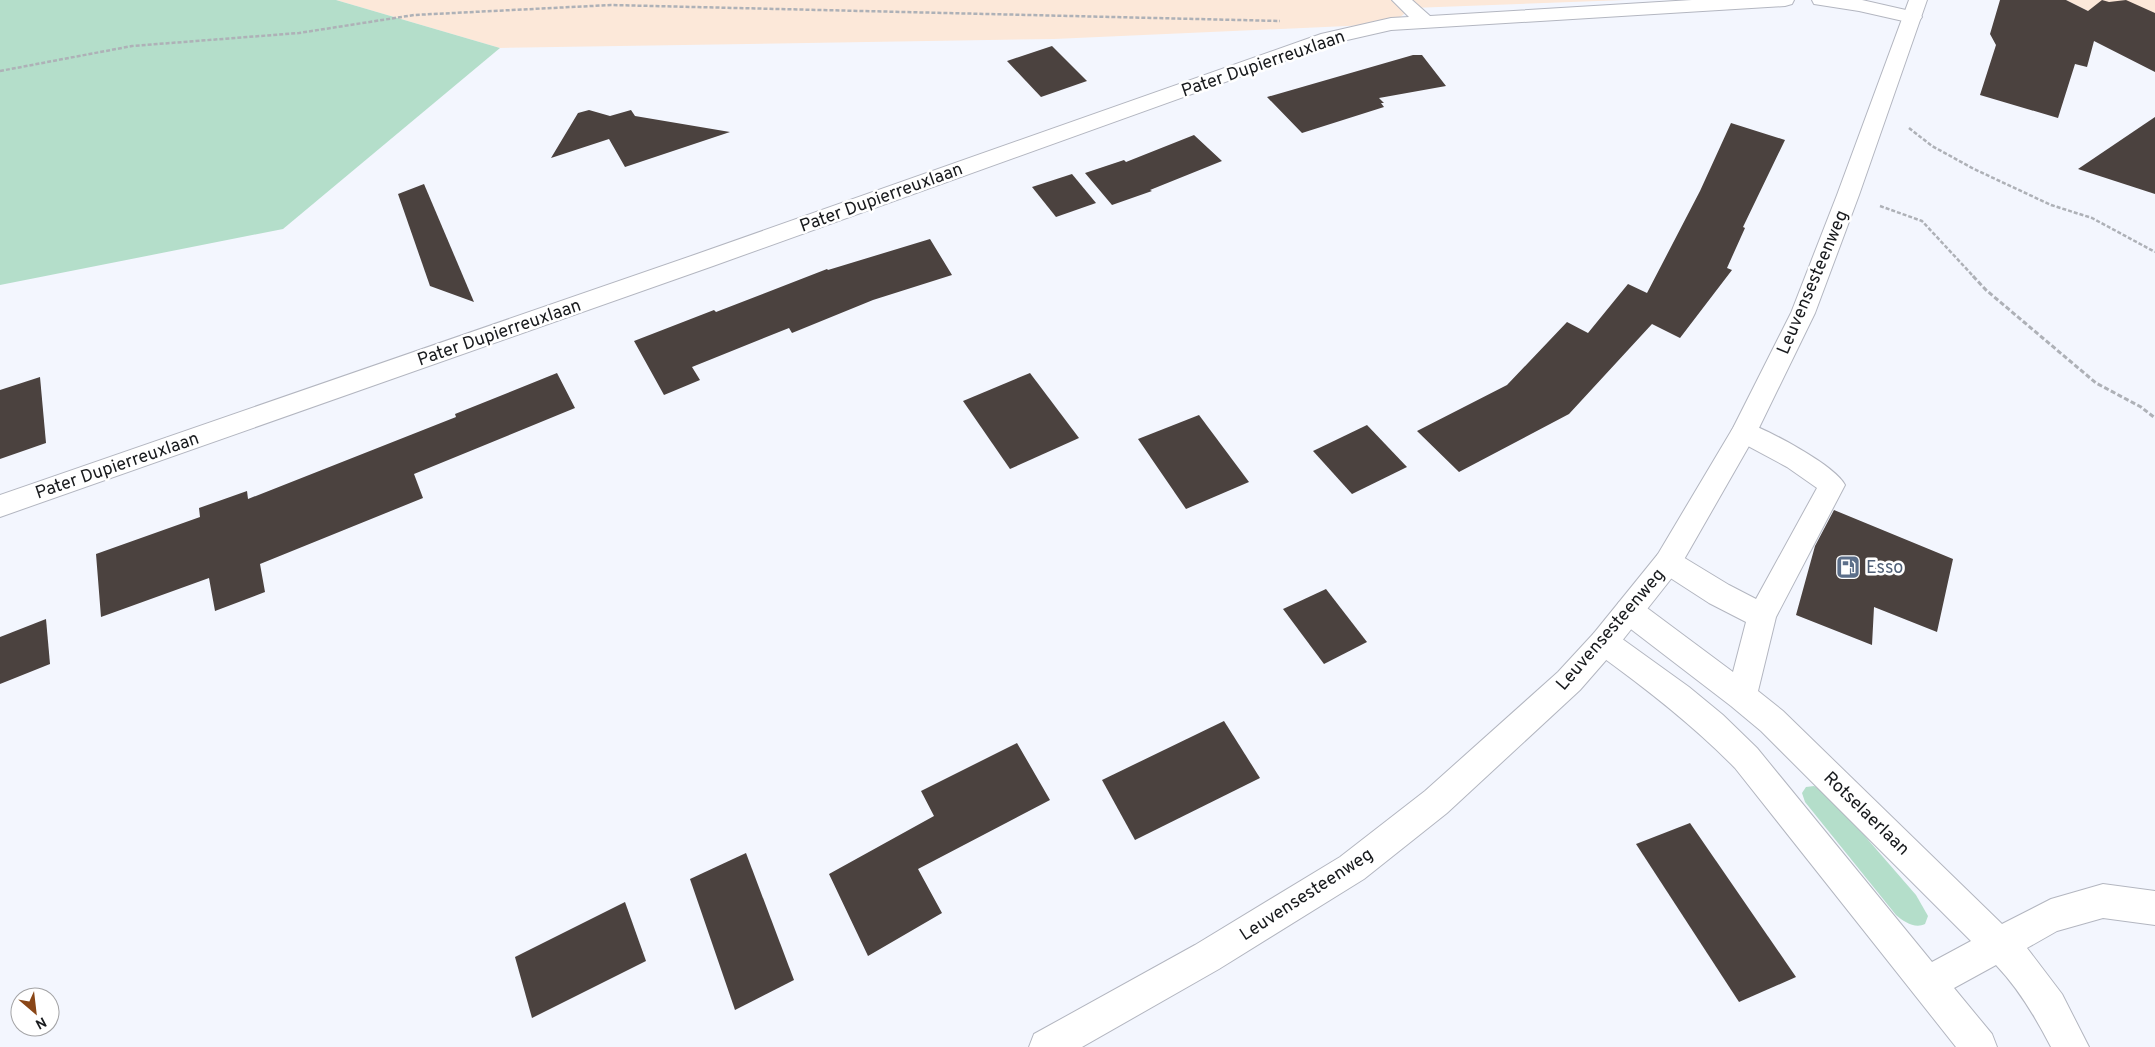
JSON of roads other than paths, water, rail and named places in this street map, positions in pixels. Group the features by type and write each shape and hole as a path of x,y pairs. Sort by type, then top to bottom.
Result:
{"street":[{"path":"1401,0 1425,22"},
{"name":"Pater Dupierreuxlaan","path":"0,506 705,260 1328,38 1391,24 1623,5 1785,0"},
{"path":"1821,0 1915,9"},
{"name":"Leuvensesteenweg","path":"1047,1047 1207,956 1352,868 1436,802 1569,681 1604,642 1668,562 1744,432 1802,313 1848,195 1915,9"},
{"path":"1742,696 1762,616 1832,485 1796,460 1744,432"},
{"path":"1668,562 1719,594 1762,616"},
{"name":"Rotselaerlaan","path":"1629,611 1742,696 1804,752 2000,944 2035,984 2071,1047"},
{"path":"1604,642 1678,694 1705,716 1746,758 1979,1047"},
{"path":"1927,984 2051,916 2103,902 2155,908"}],"place":[{"name":"Esso","path":"1848,567"}]}
